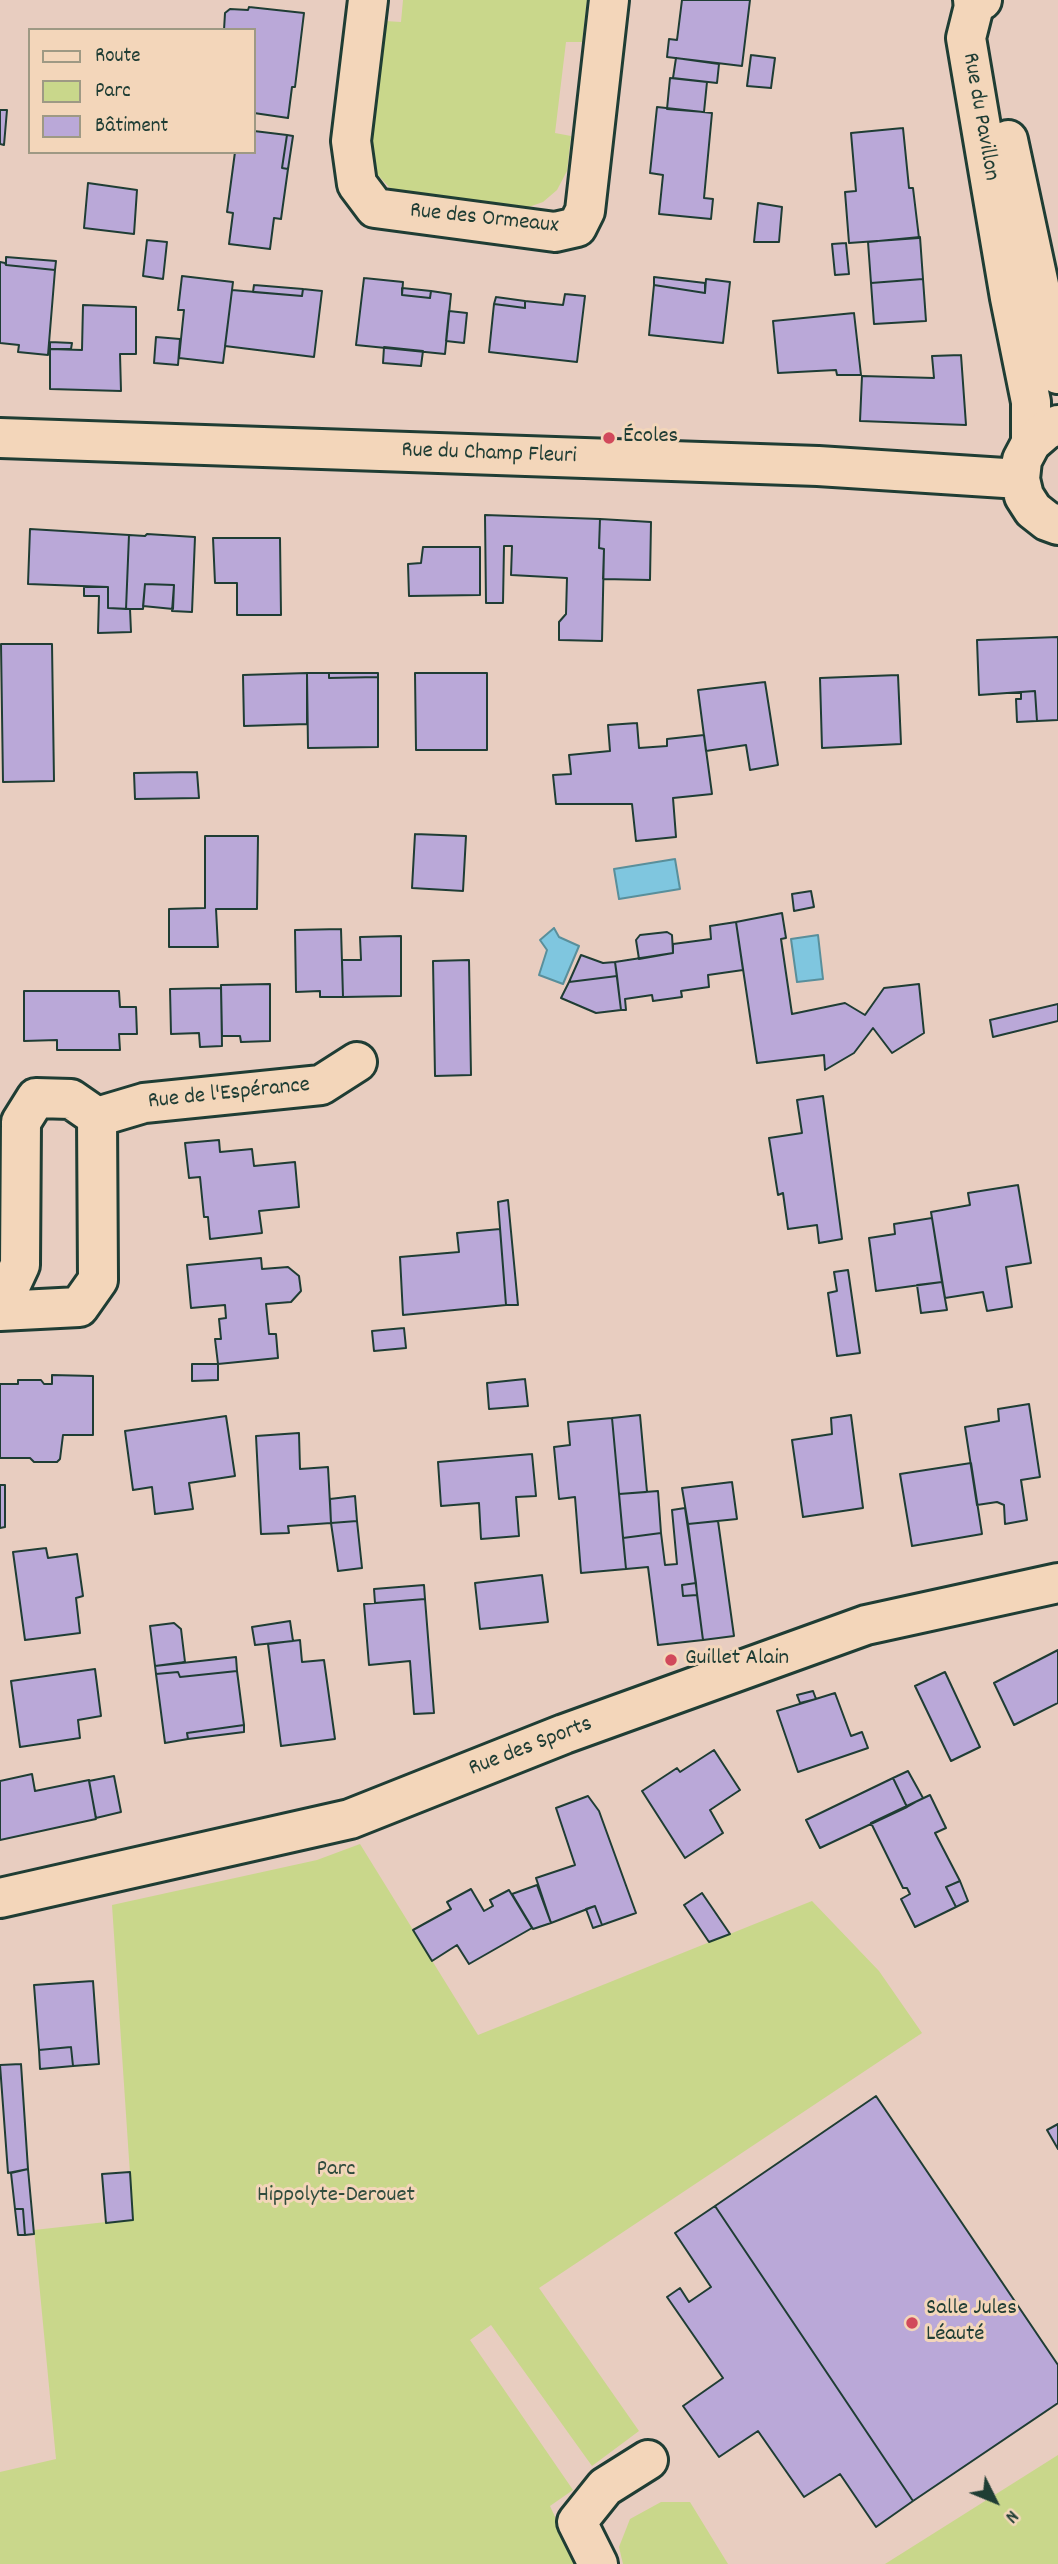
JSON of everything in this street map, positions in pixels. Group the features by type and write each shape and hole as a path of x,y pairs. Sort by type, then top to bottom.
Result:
{"street":[{"name":"Rue des Ormeaux","path":"368,0 351,141 357,184 375,208 555,232 577,228 585,211 609,0"},
{"name":"Rue du Pavillon","path":"977,1 1058,374"},
{"name":"Rue du Pavillon","path":"977,1 966,38 1010,298 1031,402 1044,434 1022,460 1020,479"},
{"name":"Rue du Champ Fleuri","path":"0,438 818,466 1020,479"},
{"path":"1020,479 1024,496 1033,510 1047,521 1058,525"},
{"name":"Rue de l'Espérance","path":"97,1117 145,1103 321,1085 357,1062"},
{"path":"36,1098 71,1099 97,1117 98,1280 79,1307 0,1309 20,1265 21,1122 36,1098"},
{"name":"Rue des Sports","path":"0,1898 350,1819 564,1734 866,1625 1058,1583"},
{"path":"598,2564 577,2522 605,2487 648,2460"}],"green space":[{"path":"403,0 587,0 582,42 566,42 555,133 571,136 567,171 557,190 543,202 526,208 406,195 389,187 376,173 371,163 371,150 385,21 401,22"},
{"name":"Parc Hippolyte-Derouet","path":"360,1844 478,2035 812,1901 879,1971 922,2033 539,2288 639,2431 592,2466 491,2325 470,2340 573,2490 550,2506 577,2564 0,2564 0,2472 56,2459 34,2230 133,2219 112,1905 317,1860"},
{"path":"1058,2455 1058,2564 885,2564"},
{"path":"661,2502 690,2502 728,2564 623,2564 619,2547 630,2519"}],"water":[{"path":"675,859 680,889 619,899 614,869"},
{"path":"554,928 559,937 579,946 563,984 539,975 547,950 540,940"},
{"path":"818,935 823,979 797,982 791,939"}],"building":[{"path":"682,0 750,0 742,66 667,57 669,39 677,40"},
{"path":"249,7 304,13 295,87 292,87 288,118 256,113 256,28 224,28 225,13 230,9 248,10"},
{"path":"751,55 775,58 771,88 747,86"},
{"path":"676,58 719,64 717,83 673,78"},
{"path":"670,78 707,82 704,112 667,109"},
{"path":"657,107 712,113 704,198 713,199 711,219 659,214 663,175 650,173"},
{"path":"0,110 7,110 4,145 0,144"},
{"path":"903,128 909,188 913,188 919,238 849,243 845,192 856,191 851,133"},
{"path":"256,131 287,135 282,168 288,169 281,219 274,218 270,249 229,244 233,213 227,212 235,154 256,154"},
{"path":"287,135 293,136 288,169 282,168"},
{"path":"88,183 137,190 134,234 84,228"},
{"path":"758,203 782,207 779,242 754,242"},
{"path":"920,237 923,279 871,283 868,242"},
{"path":"147,240 167,242 163,279 143,276"},
{"path":"846,243 849,274 835,275 832,244"},
{"path":"6,257 56,261 55,270 6,265"},
{"path":"0,262 6,265 55,270 48,355 18,352 19,345 0,343"},
{"path":"182,276 233,282 223,363 179,358 184,310 178,310"},
{"path":"654,277 705,283 705,293 654,285"},
{"path":"364,278 403,282 402,295 430,298 431,291 451,294 445,354 356,345"},
{"path":"706,279 730,282 723,343 649,335 654,285 705,293"},
{"path":"923,279 926,321 874,324 871,283"},
{"path":"254,285 303,289 302,296 253,292"},
{"path":"402,288 431,291 430,298 402,295"},
{"path":"303,289 322,291 314,357 225,346 232,290 302,296"},
{"path":"565,294 585,296 577,362 489,352 494,304 525,308 525,301 563,305"},
{"path":"496,297 525,301 525,308 494,304"},
{"path":"83,305 136,307 136,354 120,354 121,391 50,389 50,349 82,350"},
{"path":"449,311 467,313 464,343 446,341"},
{"path":"854,313 861,375 837,375 836,370 778,373 773,321"},
{"path":"156,337 180,339 178,365 154,363"},
{"path":"50,342 72,343 71,349 50,349"},
{"path":"384,347 423,351 421,366 383,363"},
{"path":"961,355 966,425 860,421 862,376 934,378 932,356"},
{"path":"485,515 600,519 599,548 604,549 602,641 559,640 559,622 566,614 567,578 511,575 512,546 504,546 503,603 486,603"},
{"path":"600,519 651,522 650,580 603,579 604,549 599,548"},
{"path":"30,529 129,535 126,609 108,608 108,587 28,584"},
{"path":"129,535 195,537 192,612 172,611 174,585 145,584 143,609 126,609"},
{"path":"213,538 280,538 281,615 237,615 237,583 215,583"},
{"path":"423,547 480,547 480,595 409,596 408,564 421,563"},
{"path":"145,584 174,585 173,609 143,606"},
{"path":"84,587 108,587 108,608 130,609 131,632 98,633 99,596 84,596"},
{"path":"1058,637 1058,720 1037,721 1035,691 979,695 977,640"},
{"path":"1,644 52,644 54,781 3,782"},
{"path":"307,673 329,673 329,678 378,677 378,747 308,748"},
{"path":"307,673 307,724 244,726 243,675"},
{"path":"329,673 378,673 378,677 329,678"},
{"path":"415,673 487,673 487,750 416,750"},
{"path":"898,675 901,744 822,748 820,678"},
{"path":"765,682 778,765 750,770 746,745 706,751 698,690"},
{"path":"1035,691 1037,721 1017,722 1016,699 1021,699 1021,692"},
{"path":"637,723 639,748 667,746 667,739 704,735 712,794 673,798 676,837 636,841 632,804 556,804 553,775 571,774 569,755 610,751 608,725"},
{"path":"197,772 199,798 135,799 134,773"},
{"path":"415,834 466,836 463,891 412,888"},
{"path":"205,836 258,836 257,909 216,909 218,947 169,947 169,909 205,908"},
{"path":"811,891 814,907 794,911 792,894"},
{"path":"782,913 786,938 781,939 792,1014 845,1003 865,1015 884,988 919,984 924,1033 892,1053 873,1028 854,1053 825,1070 824,1055 757,1063 736,922"},
{"path":"736,922 743,970 708,975 709,987 681,991 682,997 653,1001 652,995 625,999 626,1010 621,1010 615,962 673,953 673,944 711,939 710,926"},
{"path":"341,929 343,997 320,997 320,991 296,992 295,930"},
{"path":"667,932 672,935 673,953 639,959 636,940 640,935"},
{"path":"401,936 401,996 343,997 342,960 361,960 360,937"},
{"path":"581,955 603,963 615,962 617,976 569,982"},
{"path":"469,960 471,1075 435,1076 433,961"},
{"path":"617,976 621,1010 596,1013 561,998 569,982"},
{"path":"270,984 270,1041 241,1042 240,1036 222,1036 221,985"},
{"path":"221,988 222,1046 200,1047 199,1033 171,1034 170,989"},
{"path":"24,991 119,991 120,1007 136,1007 137,1034 119,1034 120,1050 57,1050 57,1040 24,1041"},
{"path":"1058,1004 1058,1021 993,1037 990,1020"},
{"path":"823,1096 842,1239 819,1243 817,1225 788,1229 783,1193 778,1195 769,1138 802,1133 797,1100"},
{"path":"219,1140 220,1152 252,1149 254,1166 295,1162 299,1207 259,1211 262,1233 210,1239 208,1217 204,1217 200,1177 189,1178 185,1143"},
{"path":"1018,1185 1031,1263 1006,1267 1012,1307 987,1311 983,1292 945,1298 931,1212 970,1205 968,1193"},
{"path":"508,1200 518,1305 506,1305 498,1202"},
{"path":"932,1218 942,1282 876,1291 869,1238 895,1234 894,1224"},
{"path":"500,1229 506,1305 403,1315 400,1257 459,1252 457,1233"},
{"path":"261,1258 262,1269 288,1267 299,1276 301,1291 291,1302 266,1304 269,1334 276,1334 278,1358 218,1364 215,1339 221,1339 219,1319 226,1318 225,1305 191,1308 187,1265"},
{"path":"848,1270 860,1353 837,1356 828,1293 837,1291 834,1272"},
{"path":"942,1282 947,1310 921,1313 917,1285"},
{"path":"404,1328 406,1348 374,1351 372,1331"},
{"path":"192,1364 218,1364 218,1380 192,1381"},
{"path":"52,1375 93,1376 93,1435 63,1435 60,1459 57,1462 34,1462 30,1458 0,1458 0,1384 18,1384 18,1380 41,1380 44,1384 52,1384"},
{"path":"525,1379 528,1406 489,1409 487,1383"},
{"path":"1029,1404 1040,1477 1021,1480 1027,1520 1005,1524 1004,1505 997,1502 977,1505 965,1427 999,1421 998,1409"},
{"path":"640,1415 647,1492 619,1494 612,1418"},
{"path":"851,1415 863,1508 803,1517 792,1440 832,1434 831,1418"},
{"path":"226,1416 235,1476 189,1483 193,1509 155,1514 152,1487 133,1490 125,1431"},
{"path":"612,1418 626,1569 581,1573 575,1497 559,1499 554,1447 570,1445 568,1422"},
{"path":"299,1433 300,1469 328,1467 331,1523 288,1526 289,1533 261,1534 256,1436"},
{"path":"532,1454 536,1496 516,1497 519,1536 481,1539 479,1503 441,1506 438,1462"},
{"path":"971,1463 982,1534 912,1546 900,1474"},
{"path":"732,1482 737,1519 688,1524 682,1488"},
{"path":"0,1485 5,1485 5,1527 0,1528"},
{"path":"658,1491 661,1533 623,1538 619,1494"},
{"path":"355,1496 357,1521 331,1523 330,1499"},
{"path":"685,1508 696,1583 682,1585 683,1596 697,1595 703,1640 658,1645 648,1567 626,1569 623,1538 661,1533 665,1565 677,1564 672,1510"},
{"path":"357,1521 362,1568 338,1571 331,1523"},
{"path":"718,1521 734,1636 703,1640 688,1524"},
{"path":"46,1548 48,1558 77,1554 83,1596 76,1598 80,1633 25,1640 13,1552"},
{"path":"542,1575 548,1622 480,1629 475,1583"},
{"path":"696,1583 697,1595 683,1596 682,1585"},
{"path":"424,1585 425,1599 375,1603 374,1589"},
{"path":"425,1599 434,1713 414,1714 410,1661 369,1665 364,1604"},
{"path":"290,1621 293,1641 255,1645 252,1627"},
{"path":"174,1623 181,1629 185,1662 155,1666 150,1626"},
{"path":"300,1640 302,1662 324,1660 335,1739 281,1746 268,1644"},
{"path":"1058,1650 1058,1703 1014,1725 994,1683"},
{"path":"236,1657 237,1671 180,1677 178,1672 156,1674 155,1666"},
{"path":"95,1669 101,1716 78,1720 80,1738 20,1747 11,1681"},
{"path":"237,1671 244,1725 187,1733 188,1739 165,1743 156,1674 178,1672 180,1677"},
{"path":"945,1672 980,1747 951,1761 915,1686"},
{"path":"813,1691 816,1699 800,1703 797,1695"},
{"path":"835,1693 851,1736 862,1732 868,1748 798,1772 777,1711"},
{"path":"244,1725 244,1732 188,1739 187,1733"},
{"path":"714,1750 740,1790 710,1810 723,1833 685,1858 642,1791 677,1768 680,1772"},
{"path":"908,1771 923,1798 907,1807 893,1778"},
{"path":"32,1774 35,1791 89,1780 96,1819 0,1840 0,1781"},
{"path":"114,1776 121,1812 96,1818 89,1781"},
{"path":"893,1778 907,1807 820,1848 806,1820"},
{"path":"930,1795 946,1828 935,1833 960,1881 946,1887 956,1907 915,1927 901,1899 910,1894 907,1888 903,1888 871,1823"},
{"path":"588,1796 599,1811 636,1913 602,1925 595,1906 551,1923 536,1878 575,1865 556,1808"},
{"path":"960,1881 968,1901 956,1907 946,1887"},
{"path":"537,1885 551,1923 533,1929 512,1894"},
{"path":"471,1889 484,1911 493,1906 490,1900 509,1890 532,1928 469,1964 457,1945 432,1961 413,1930 451,1909 447,1902"},
{"path":"702,1893 730,1934 709,1942 684,1905"},
{"path":"595,1906 602,1925 593,1928 586,1909"},
{"path":"93,1981 99,2064 73,2066 71,2047 39,2050 34,1985"},
{"path":"71,2047 73,2066 40,2069 39,2050"},
{"path":"21,2064 28,2169 8,2173 0,2065"},
{"name":"Salle Jules Léauté","path":"876,2096 1058,2365 1058,2403 913,2501 715,2206"},
{"path":"1058,2124 1058,2149 1047,2130"},
{"path":"28,2169 34,2234 25,2235 23,2209 15,2209 11,2173"},
{"path":"130,2172 133,2220 106,2223 102,2174"},
{"path":"715,2206 913,2501 876,2527 840,2474 804,2497 758,2431 719,2457 683,2406 723,2378 667,2297 680,2288 689,2302 711,2287 675,2233"},
{"path":"15,2209 23,2209 25,2235 18,2235"}],"place":[{"name":"Écoles","path":"609,438"},
{"name":"Guillet Alain","path":"671,1660"},
{"name":"Salle Jules Léauté","path":"912,2323"}]}
